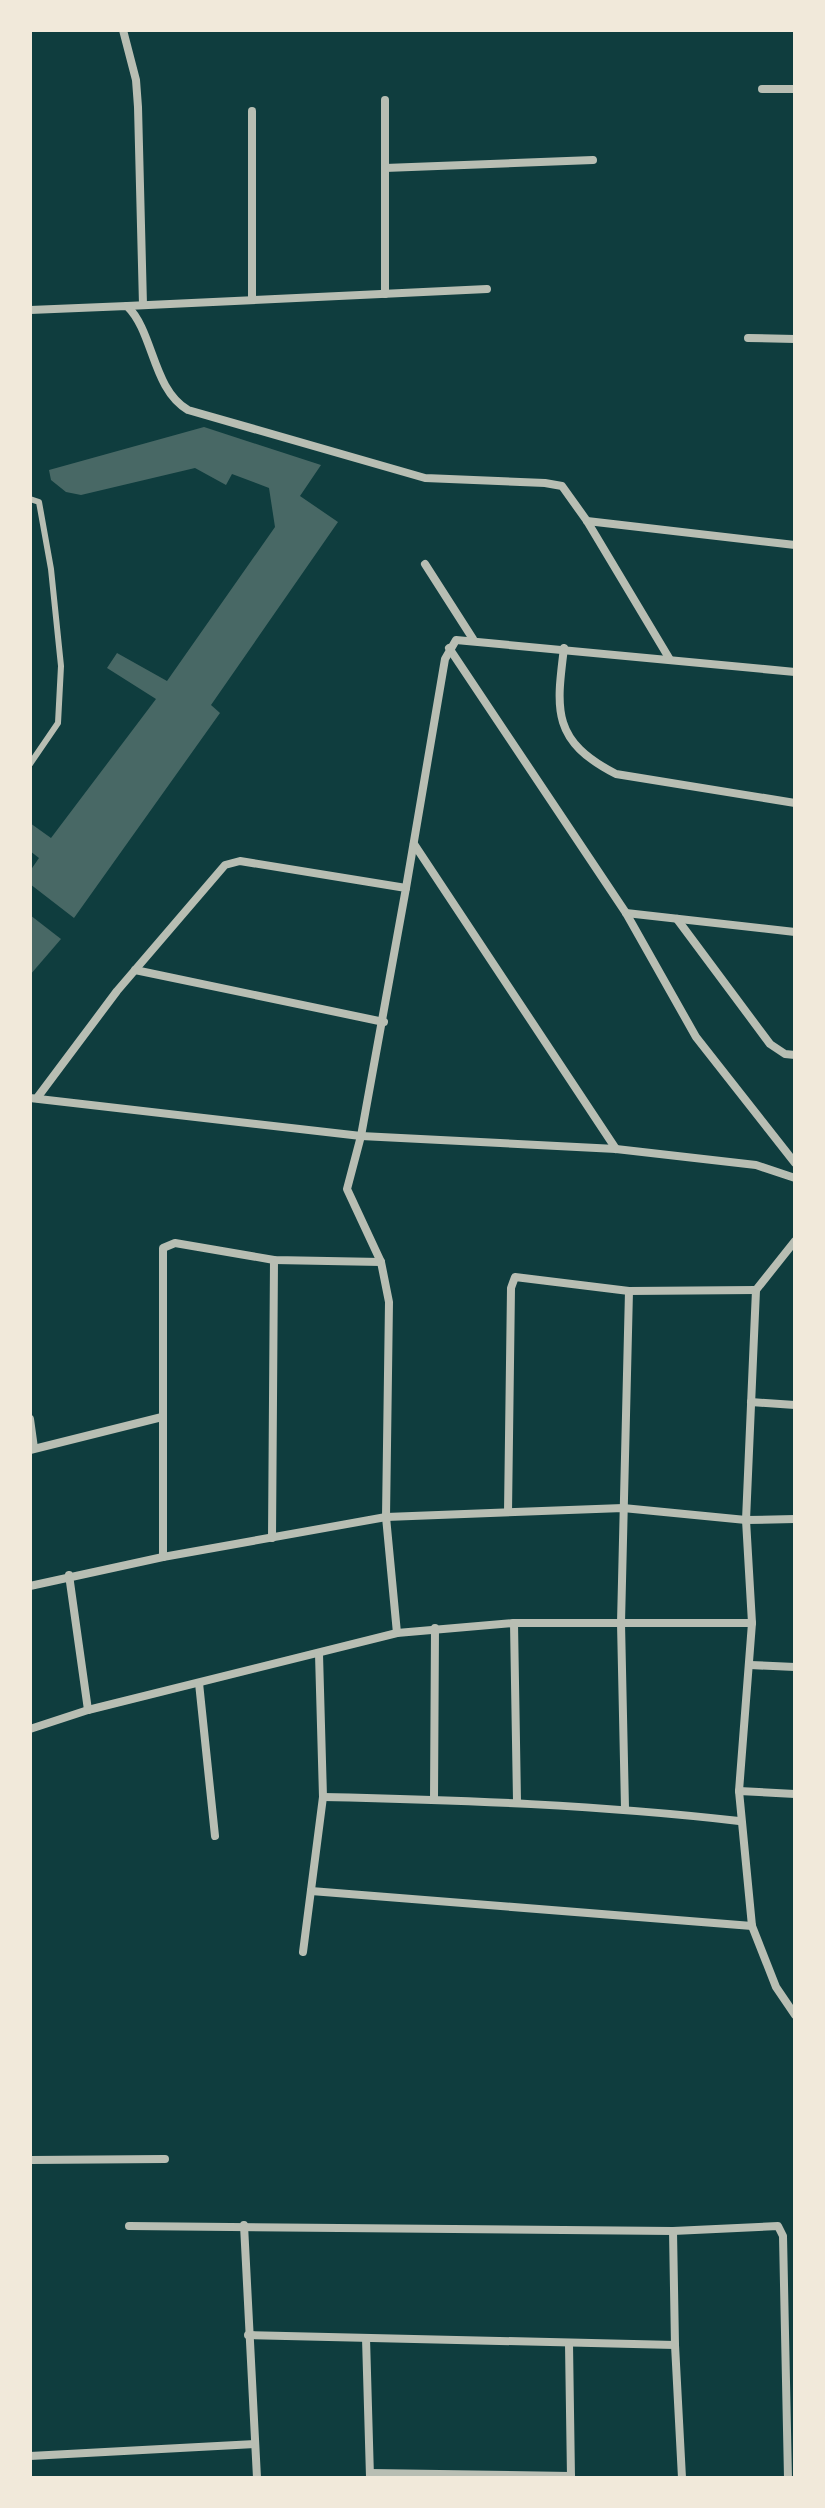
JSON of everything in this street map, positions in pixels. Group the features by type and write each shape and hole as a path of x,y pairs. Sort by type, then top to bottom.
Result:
{"street":[{"path":"123,30 136,80 138,107 143,305"},
{"path":"762,89 795,89"},
{"path":"385,100 385,294"},
{"path":"252,111 252,300"},
{"path":"385,168 593,160"},
{"path":"30,310 487,289"},
{"path":"127,306 157,368 178,402 188,410 425,478 556,484 567,491 669,658"},
{"path":"748,338 795,339"},
{"path":"587,521 795,545"},
{"path":"425,564 473,639"},
{"path":"397,1633 386,1517 390,1313 381,1262 347,1189 384,1022 449,648 456,640 473,639 795,672"},
{"path":"449,648 630,914 696,1037 795,1163"},
{"path":"564,648 557,703 559,716 570,738 594,763 616,774 795,803"},
{"path":"414,843 616,1149"},
{"path":"33,1098 218,871 232,861 406,888"},
{"path":"630,914 795,932"},
{"path":"673,919 770,1044 785,1054 795,1055"},
{"path":"135,970 384,1022"},
{"path":"33,1098 361,1136 616,1149 756,1165 795,1178"},
{"path":"795,1241 756,1290 746,1520 752,1623 739,1791 739,1821 752,1926 776,1987 795,2015"},
{"path":"163,1557 163,1248 175,1243 274,1260 381,1262"},
{"path":"272,1538 274,1260"},
{"path":"508,1512 512,1280 522,1276 629,1291 756,1290"},
{"path":"625,1808 621,1623 629,1291"},
{"path":"751,1402 795,1405"},
{"path":"30,1419 32,1449 162,1417"},
{"path":"30,1586 69,1575 386,1517 623,1508 746,1520 795,1519"},
{"path":"69,1575 88,1710"},
{"path":"30,1729 88,1710 397,1633 514,1623 752,1623"},
{"path":"514,1623 517,1801"},
{"path":"434,1799 435,1628"},
{"path":"303,1952 323,1797 319,1654"},
{"path":"750,1665 795,1667"},
{"path":"199,1683 215,1836"},
{"path":"739,1791 795,1794"},
{"path":"323,1797 517,1801 625,1808 739,1821"},
{"path":"311,1891 752,1926"},
{"path":"30,2160 165,2159"},
{"path":"244,2225 257,2478"},
{"path":"129,2226 673,2231 770,2225 782,2229 791,2424 788,2478"},
{"path":"673,2231 682,2478"},
{"path":"248,2335 675,2345"},
{"path":"366,2338 370,2475 571,2477 569,2344"},
{"path":"30,2456 255,2444"}],"lane":[{"path":"30,499 39,502 61,666 58,723 30,764"}],"building":[{"path":"204,427 321,465 300,496 338,522 211,705 220,713 74,918 30,884 30,871 39,858 30,851 30,823 51,838 156,699 107,668 117,653 167,681 275,527 269,488 232,474 226,485 195,468 81,495 66,492 51,480 49,470"},
{"path":"30,915 61,939 30,975"}]}
